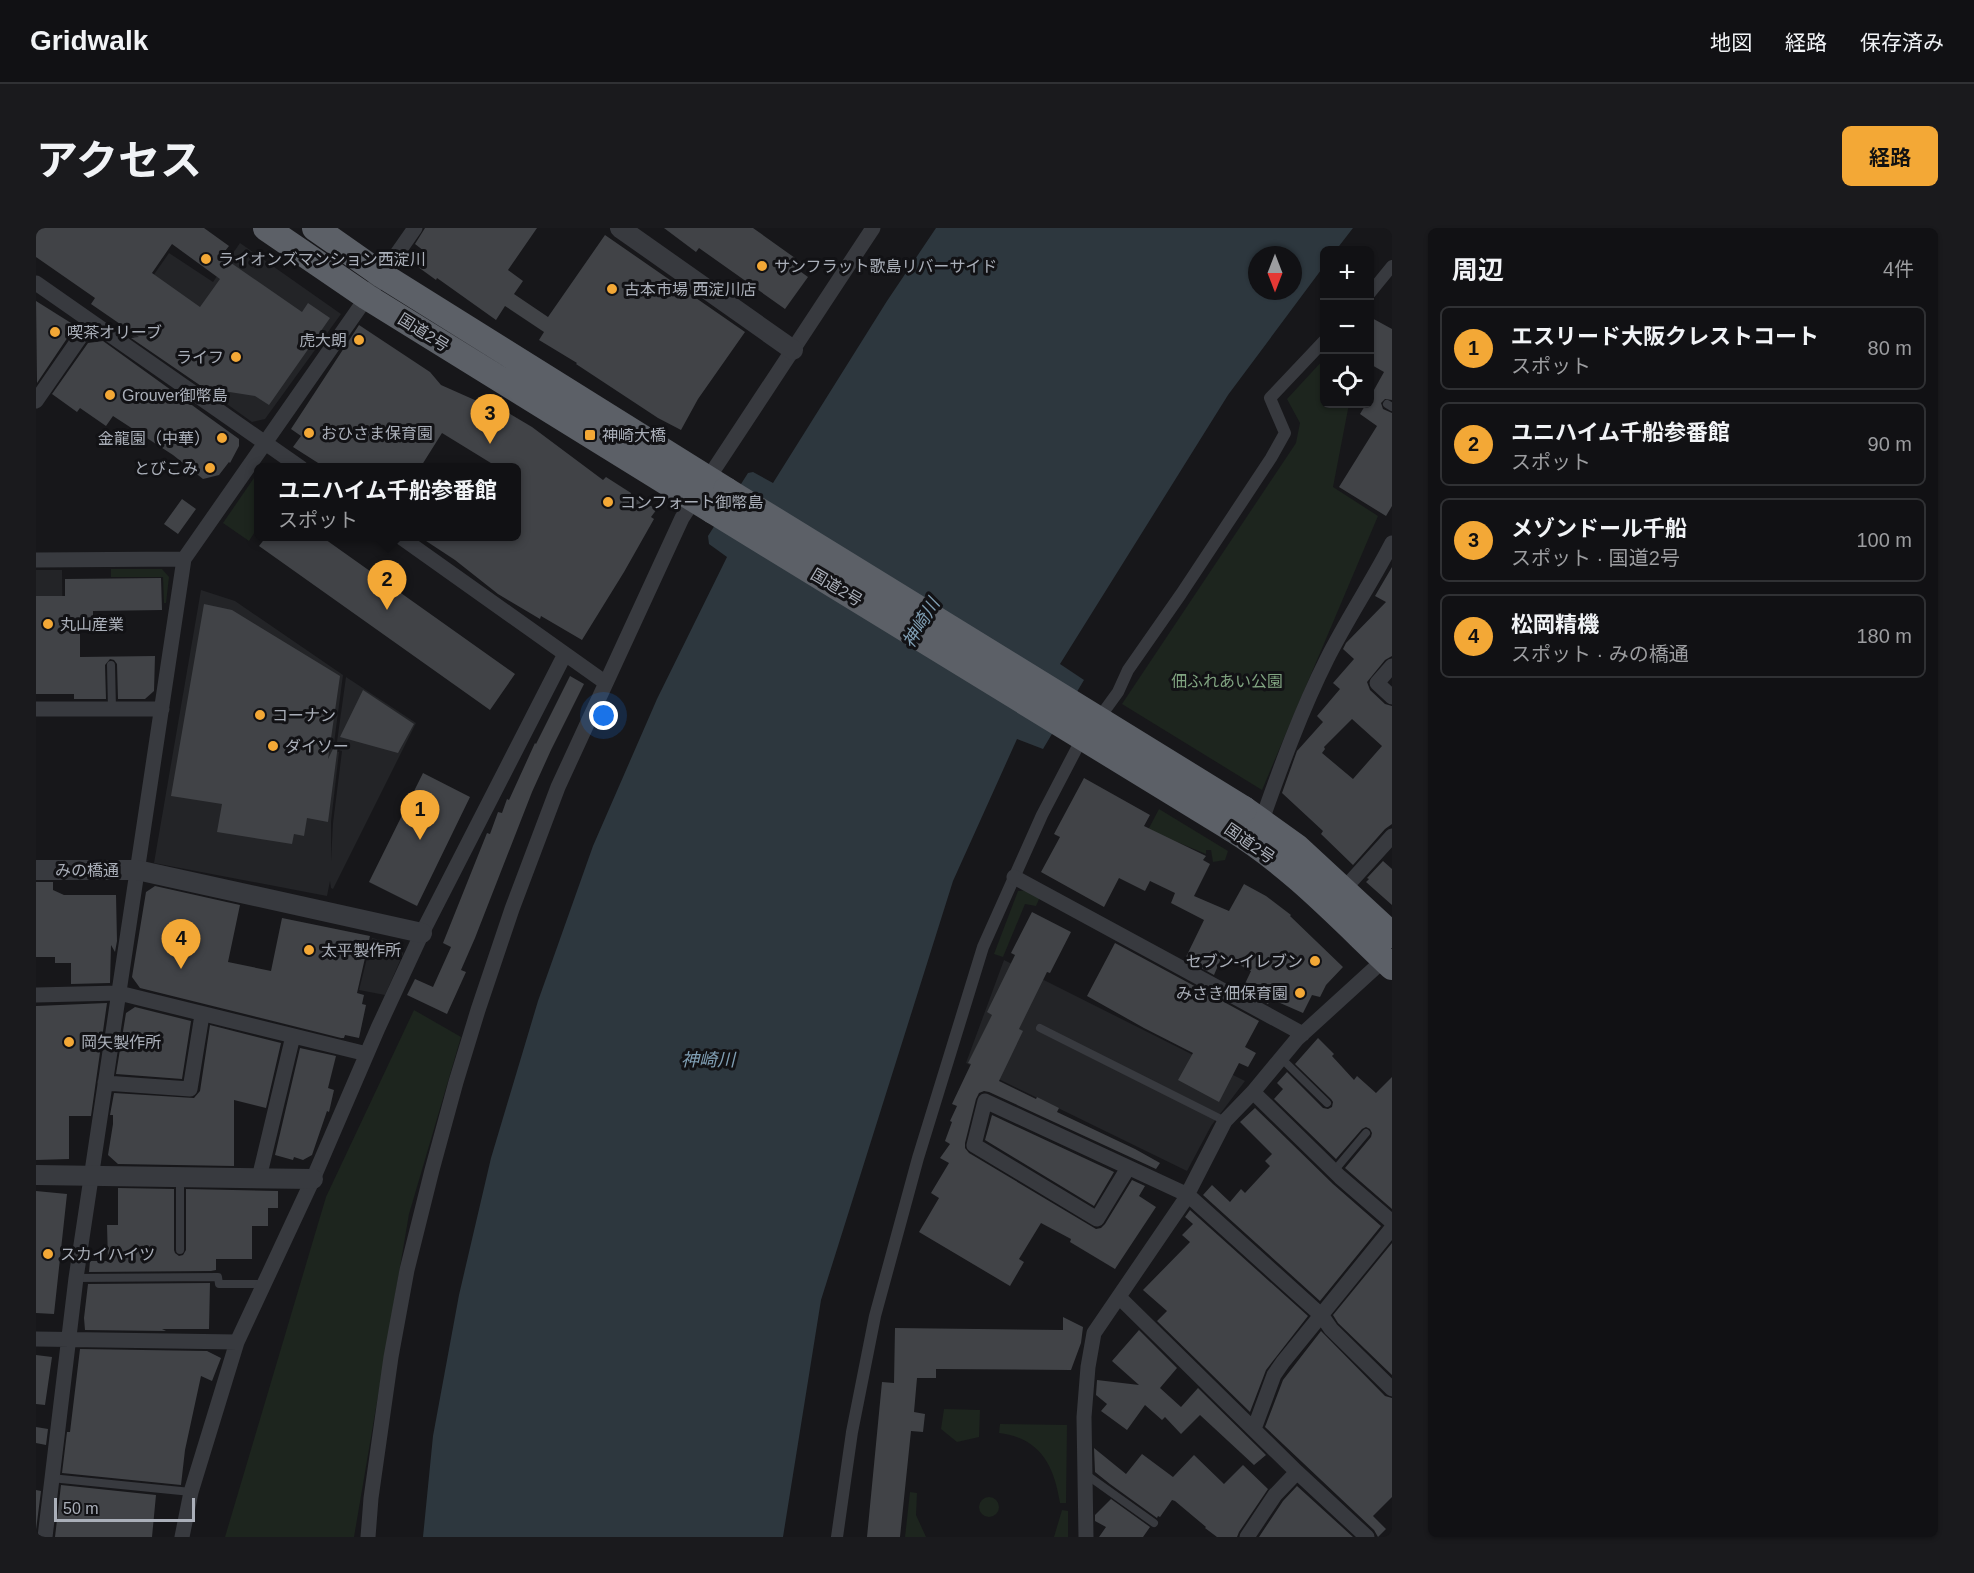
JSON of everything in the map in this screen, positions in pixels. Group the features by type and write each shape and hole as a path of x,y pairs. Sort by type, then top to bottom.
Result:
{"highway":[{"name":"国道2号","path":"266,228 367,297 710,495 1246,824 1297,848 1344,889 1392,936"},
{"name":"国道2号","path":"315,228 710,495"},
{"name":"国道2号","path":"1246,824 1315,894 1389,960"}],"street":[{"path":"45,1537 76,1278 184,559 415,228"},
{"path":"620,228 793,350"},
{"path":"368,1537 382,1412 407,1270 456,1082 512,909 558,787 682,518 710,495 793,350 873,228"},
{"path":"1374,288 1392,266"},
{"path":"36,284 294,463"},
{"path":"36,401 90,322"},
{"path":"837,1537 852,1432 875,1316 918,1158 983,947 1042,815 1078,746 1118,692 1128,670 1181,594 1285,433 1270,398 1320,345"},
{"path":"405,541 606,683"},
{"path":"1246,824 1286,750 1328,658 1392,543"},
{"path":"36,560 184,559"},
{"path":"182,1537 191,1492 237,1342 313,1179 422,933 565,654"},
{"path":"1392,666 1377,683 1392,697"},
{"path":"36,709 162,709"},
{"path":"1344,889 1392,836"},
{"name":"みの橋通","path":"36,870 137,870 422,933"},
{"path":"1014,877 1303,1034"},
{"path":"1086,1537 1084,1417 1088,1367 1094,1333 1188,1195 1225,1121 1303,1034 1389,960"},
{"path":"36,995 119,993 367,1054"},
{"path":"105,1083 190,1089 202,1015"},
{"path":"259,1178 293,1036"},
{"path":"1253,1092 1334,1171 1392,1222"},
{"path":"1128,1168 1097,1219 974,1144 985,1101 1188,1195 1322,1317 1331,1329 1392,1389"},
{"path":"36,1175 313,1179"},
{"path":"1254,1429 1275,1375 1392,1228"},
{"path":"1119,1298 1367,1537"},
{"path":"36,1339 237,1342"},
{"path":"1247,1537 1275,1495 1297,1472"}],"lane":[{"path":"111,664 112,709"},
{"path":"1040,1028 1225,1121"},
{"path":"1281,1058 1327,1103"},
{"path":"1334,1171 1366,1133"},
{"path":"180,1176 180,1250"},
{"path":"76,1278 218,1277 219,1284 264,1284"},
{"path":"1084,1473 1154,1523"},
{"path":"51,1478 191,1492"}],"shaded area":[{"name":"ライフ","path":"240,243 341,314 265,419 252,422 118,326 169,253 213,282"},
{"name":"丸山産業","path":"36,570 62,570 63,654 36,654"},
{"path":"201,590 235,601 343,675 333,751 339,752 331,822 331,861 342,751 336,749 346,677 416,723 333,889 330,881 327,896 154,863"},
{"path":"372,938 399,944 403,954 385,995 359,990"},
{"path":"1004,960 1245,1081 1211,1126 1187,1171 966,1063"}],"green space":[{"name":"佃ふれあい公園","path":"1320,363 1320,408 1348,408 1333,487 1378,516 1262,790 1122,704 1296,443 1300,423 1287,399"},
{"path":"254,478 254,533 249,541 223,523"},
{"path":"111,569 162,569 169,577 166,603 164,603 163,577 111,577"},
{"path":"1159,809 1228,851 1225,860 1213,862 1211,850 1206,850 1206,854 1148,830"},
{"path":"1029,890 1040,897 1036,906 1025,904 1003,957 994,954 1018,891"},
{"path":"414,1010 461,1037 409,1214 354,1537 225,1537 326,1197"},
{"path":"944,1409 980,1410 979,1437 957,1442 941,1429"},
{"path":"1000,1424 1067,1425 1066,1503 1060,1503 1054,1477 1043,1456 1025,1441 999,1433"},
{"path":"910,1492 917,1493 916,1515 926,1537 905,1537"},
{"path":"989,1497 996,1500 999,1507 996,1514 989,1517 982,1514 979,1507 982,1500"},
{"path":"1062,1510 1068,1511 1068,1537 1054,1537"}],"water":[{"name":"神崎川","path":"936,228 1353,228 1339,246 1320,246 1320,271 1302,296 1302,246 1248,246 1248,300 1299,300 1228,395 1060,664 1084,680 1043,749 1017,739 953,881 821,1300 783,1537 423,1537 433,1436 459,1295 491,1158 538,1001 593,846 657,699 727,557 709,544 708,536 748,473 753,472 773,483 887,301"}],"building":[{"path":"36,228 204,228 229,246 221,256 302,312 308,303 330,318 269,405 255,396 204,388 131,338 139,337 91,304 95,298 36,257","holes":["172,244 220,279 200,307 152,273"]},
{"path":"425,228 537,228 508,270 523,281 514,294 548,317 605,235 745,332 698,399 681,430 658,418 539,340 544,332 505,306 496,320 414,264 424,251 415,244"},
{"name":"サンフラット歌島リバーサイド","path":"664,228 753,228 802,263 797,269 808,277 785,309 699,248 696,252"},
{"path":"36,301 71,323 72,331 37,383"},
{"path":"1374,319 1392,329 1392,400 1385,399 1381,403 1383,409 1392,413 1392,506 1386,516 1339,487 1377,426 1360,414 1364,408 1374,408 1374,390 1384,372 1374,366"},
{"path":"359,325 430,372 441,385 486,405 488,401 532,427 603,480 606,477 631,493 630,496 657,509 651,517 654,519 624,572 582,640 498,594 455,560 426,541 521,541 521,463 491,463 442,433 423,463 318,463 293,447 301,436 291,429"},
{"path":"103,341 239,439 239,446 230,463 219,475 203,479 173,455 113,416 106,426 80,408 77,412 52,394 88,343"},
{"path":"182,499 196,509 178,534 164,524"},
{"path":"263,541 328,541 515,674 490,710 259,546"},
{"path":"1392,567 1392,656 1385,660 1367,682 1370,690 1385,704 1392,706 1392,824 1353,865 1321,834 1323,831 1282,793 1297,751 1323,722 1317,716 1340,689 1333,683 1354,659 1343,649 1346,643 1386,602 1375,596","holes":["1352,719 1382,746 1353,779 1322,753 1324,747"]},
{"path":"161,578 162,610 93,611 93,623 80,623 80,657 155,656 154,691 145,699 118,699 117,664 110,659 105,665 106,699 74,699 74,694 36,694 36,596 65,596 65,579"},
{"name":"コーナン","path":"204,604 232,610 340,676 328,759 335,745 338,745 328,822 307,818 304,836 294,834 292,844 217,832 222,804 171,796"},
{"path":"570,676 584,684 532,792 461,970 466,972 447,1014 407,995 415,979 433,987 451,947 443,943 487,833 490,834 498,812 502,813 507,799 509,800 535,743"},
{"path":"363,690 414,724 398,753 340,737"},
{"path":"423,773 470,797 417,906 369,882"},
{"path":"1084,778 1150,815 1144,826 1206,856 1203,860 1210,864 1194,896 1229,911 1244,884 1266,896 1291,915 1343,967 1326,985 1320,997 1312,995 1303,1013 1271,999 1268,1004 1242,990 1251,971 1222,956 1214,975 1185,959 1204,920 1171,903 1175,893 1150,881 1145,891 1119,878 1104,907 1041,872 1060,837 1054,834"},
{"path":"1383,861 1392,869 1392,905 1366,882"},
{"path":"36,882 53,882 53,890 64,895 116,895 117,941 115,952 111,945 110,983 71,984 71,963 55,963 55,957 36,957"},
{"path":"155,886 240,905 228,962 271,971 282,918 370,936 357,993 364,995 362,1004 366,1005 359,1038 345,1035 341,1038 140,988 132,977 146,892"},
{"path":"1032,912 1071,932 1050,973 1047,972 1019,1029 1023,1031 999,1081 1059,1108 1057,1112 1160,1163 1156,1169 989,1092 979,1093 965,1143 965,1148 969,1153 1096,1229 1105,1224 1132,1180 1145,1186 1139,1196 1156,1207 1115,1269 1070,1242 1071,1239 1041,1223 1019,1259 1024,1262 1010,1286 919,1232 939,1198 931,1193 949,1163 940,1158 950,1144 945,1141 957,1106 952,1104 971,1064 968,1063 992,1015 987,1012 1015,955 1011,953"},
{"path":"1115,943 1259,1021 1245,1047 1256,1053 1248,1067 1239,1063 1219,1102 1178,1080 1193,1053 1087,996"},
{"path":"107,1003 91,1116 69,1116 69,1159 36,1160 36,1006"},
{"path":"135,1007 191,1021 182,1079 116,1074 126,1013"},
{"path":"210,1025 281,1043 266,1108 234,1100 234,1166 118,1164 108,1155 113,1124 113,1115 110,1115 114,1093 194,1098 200,1091"},
{"path":"1318,1038 1354,1080 1357,1076 1376,1093 1392,1077 1392,1209 1345,1168 1371,1137 1370,1129 1366,1127 1362,1129 1336,1159 1274,1099 1283,1089 1277,1083 1287,1072 1323,1108 1332,1107 1331,1099 1295,1064"},
{"path":"300,1048 336,1056 328,1088 334,1090 329,1112 327,1111 312,1155 303,1160 294,1157 293,1160 275,1155"},
{"path":"1255,1108 1333,1184 1381,1226 1320,1301 1203,1195 1212,1185 1230,1202 1241,1189 1245,1193 1270,1166 1265,1161 1272,1154 1240,1122"},
{"path":"992,1115 1114,1172 1094,1206 985,1140"},
{"path":"118,1188 174,1189 174,1250 179,1256 183,1255 186,1250 186,1189 278,1191 278,1208 268,1208 268,1226 252,1226 252,1259 216,1259 216,1270 211,1271 89,1272 90,1261 108,1261 107,1225 118,1225"},
{"name":"スカイハイツ","path":"36,1191 67,1194 54,1314 36,1313"},
{"path":"1190,1210 1308,1316 1266,1370 1250,1412 1157,1321 1167,1311 1143,1290 1190,1242 1182,1235 1193,1224 1185,1217"},
{"path":"1392,1243 1392,1375 1338,1323 1333,1315"},
{"path":"210,1283 209,1329 85,1330 88,1284"},
{"path":"1063,1317 1083,1327 1081,1343 1071,1370 936,1369 936,1378 917,1378 914,1412 925,1414 923,1432 911,1431 900,1537 867,1537 882,1382 894,1383 895,1328 1063,1330"},
{"path":"1139,1330 1177,1368 1160,1388 1181,1407 1198,1388 1266,1455 1254,1465 1200,1415 1181,1434 1165,1417 1162,1420 1145,1405 1127,1430 1101,1411 1107,1404 1096,1395 1097,1380 1139,1385 1112,1361"},
{"path":"1321,1331 1385,1396 1392,1398 1392,1497 1373,1516 1386,1529 1378,1537 1374,1530 1265,1427 1283,1380"},
{"path":"80,1349 207,1351 221,1358 212,1381 201,1376 185,1450 181,1485 62,1473 67,1432 70,1432"},
{"path":"36,1355 52,1357 45,1405 36,1404"},
{"path":"36,1427 48,1429 46,1445 36,1443"},
{"path":"1094,1448 1126,1474 1142,1454 1173,1477 1194,1455 1224,1484 1243,1465 1268,1489 1237,1537 1217,1537 1175,1501 1172,1500 1157,1518 1110,1484 1095,1472"},
{"path":"61,1485 156,1495 152,1537 55,1537"},
{"path":"1297,1486 1353,1537 1259,1537 1283,1501"},
{"path":"36,1490 41,1491 36,1530"},
{"path":"1111,1499 1150,1527 1143,1537 1099,1537 1106,1527 1095,1521 1095,1515"}],"place":[{"name":"ライオンズマンション西淀川","path":"206,259"},
{"name":"サンフラット歌島リバーサイド","path":"762,266"},
{"name":"古本市場 西淀川店","path":"612,289"},
{"name":"喫茶オリーブ","path":"55,332"},
{"name":"虎大朗","path":"359,340"},
{"name":"ライフ","path":"236,357"},
{"name":"Grouver御幣島","path":"110,395"},
{"name":"おひさま保育園","path":"309,433"},
{"name":"神崎大橋","path":"590,435"},
{"name":"金龍園（中華）","path":"222,438"},
{"name":"メゾンドール千船","path":"490,444"},
{"name":"とびこみ","path":"210,468"},
{"name":"コンフォート御幣島","path":"608,502"},
{"name":"ユニハイム千船参番館","path":"387,610"},
{"name":"丸山産業","path":"48,624"},
{"name":"コーナン","path":"260,715"},
{"name":"ダイソー","path":"273,746"},
{"name":"エスリード大阪クレストコート","path":"420,840"},
{"name":"太平製作所","path":"309,950"},
{"name":"セブン-イレブン","path":"1315,961"},
{"name":"松岡精機","path":"181,969"},
{"name":"みさき佃保育園","path":"1300,993"},
{"name":"岡矢製作所","path":"69,1042"},
{"name":"スカイハイツ","path":"48,1254"}]}
